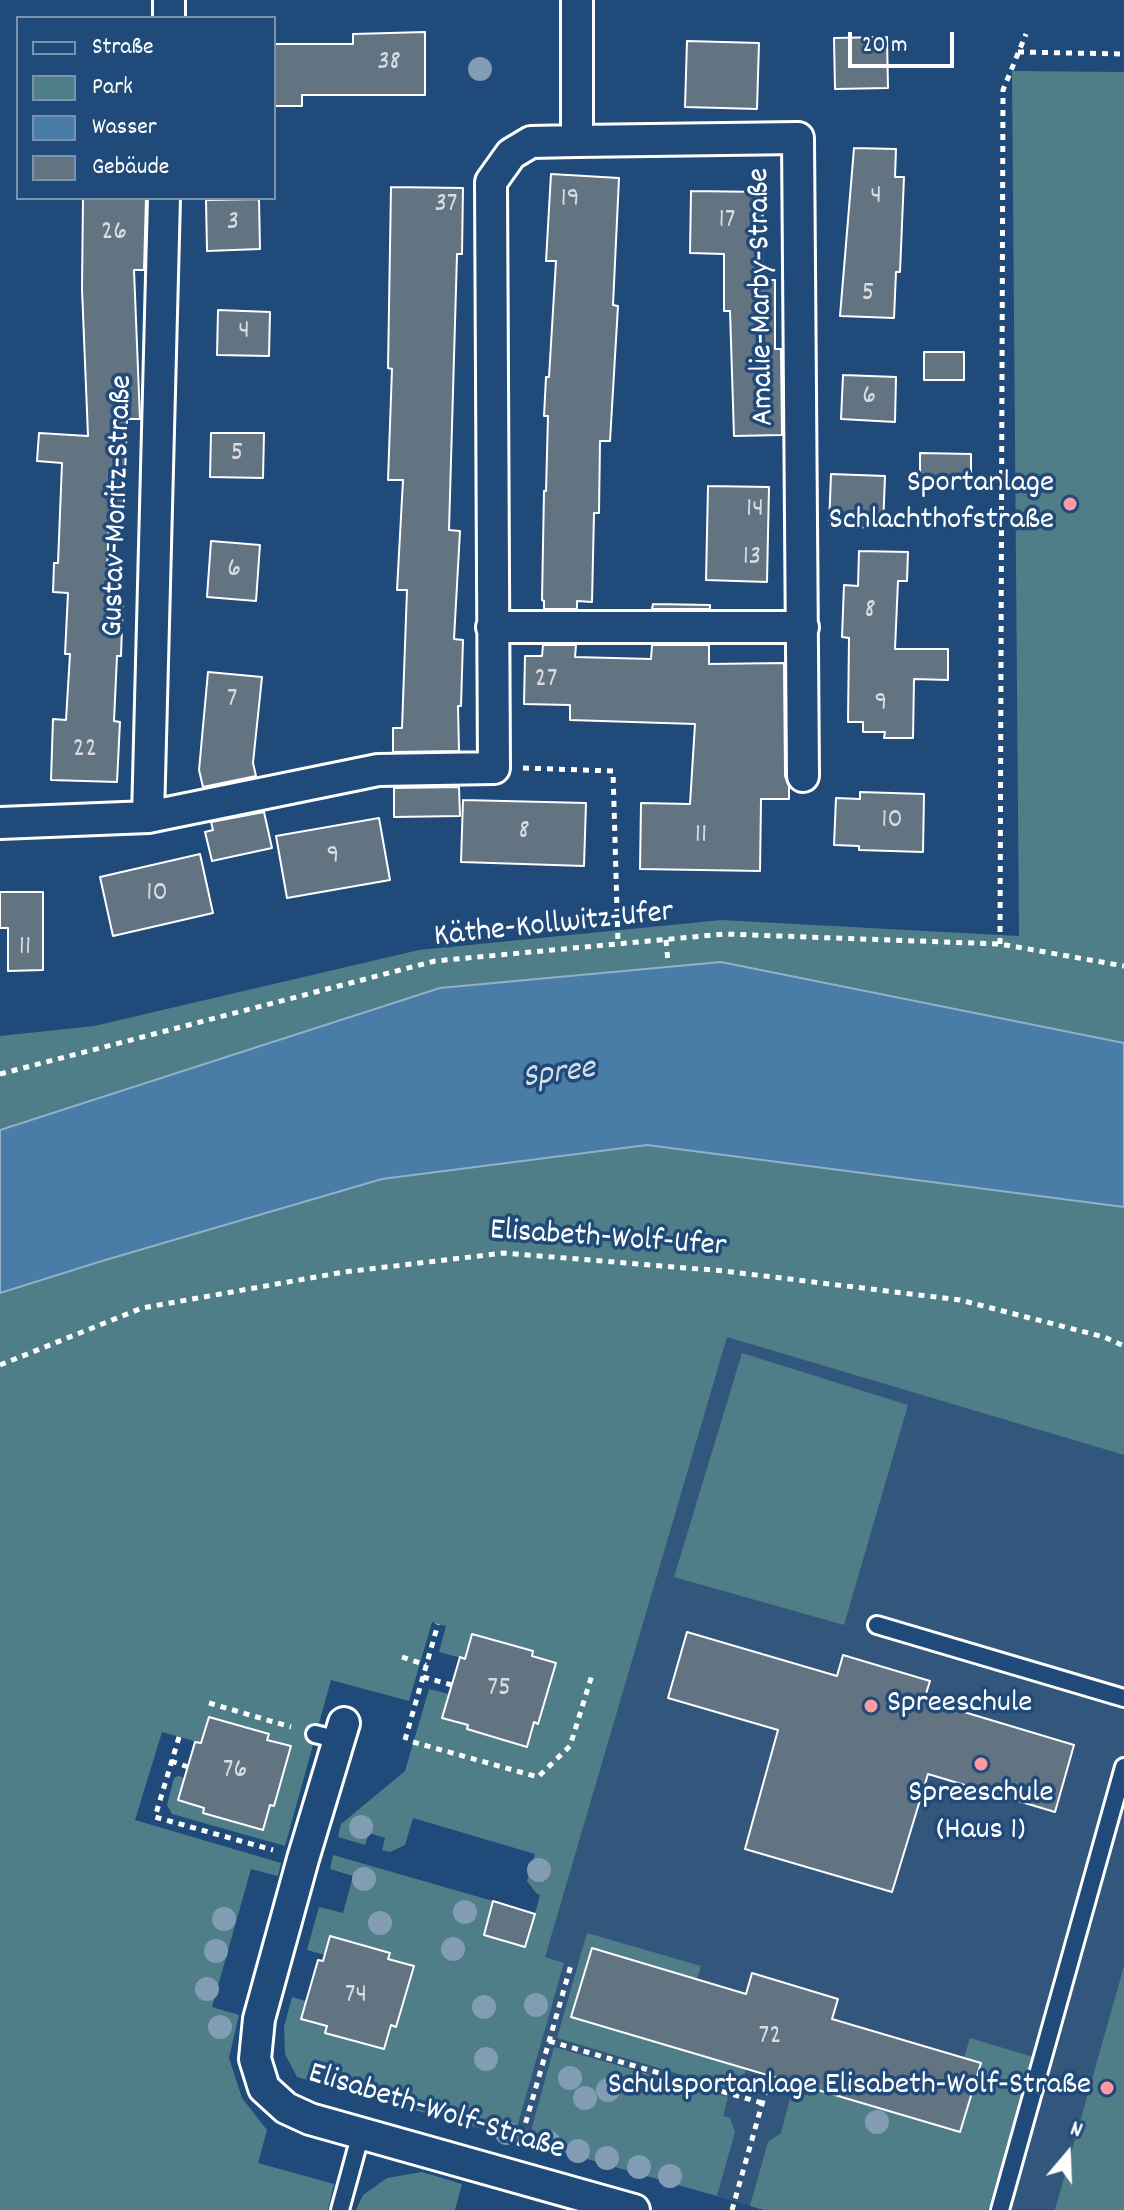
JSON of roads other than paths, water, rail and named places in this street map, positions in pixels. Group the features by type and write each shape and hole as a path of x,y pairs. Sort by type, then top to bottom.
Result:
{"street":[{"path":"577,0 577,141"},
{"name":"Amalie-Marby-Straße","path":"148,817 378,770 494,768 491,182 511,154 531,142 798,138 803,776"},
{"name":"Gustav-Moritz-Straße","path":"148,817 164,200"},
{"path":"492,627 803,627"},
{"path":"0,823 148,817"},
{"name":"Elisabeth-Wolf-Straße","path":"333,1732 259,2019 255,2059 264,2088 286,2108 310,2119 634,2210"}],"lane":[{"path":"877,1625 1124,1698"},
{"path":"1000,2210 1124,1767"},
{"path":"340,2210 361,2133"}],"water":[{"name":"Spree","path":"721,962 1124,1043 1124,1207 647,1145 382,1179 0,1293 0,1130 440,988"}],"place":[{"name":"Sportanlage Schlachthofstraße","path":"1070,504"},
{"name":"Spreeschule","path":"871,1706"},
{"name":"Spreeschule (Haus 1)","path":"981,1764"},
{"name":"Schulsportanlage Elisabeth-Wolf-Straße","path":"1107,2088"}]}
